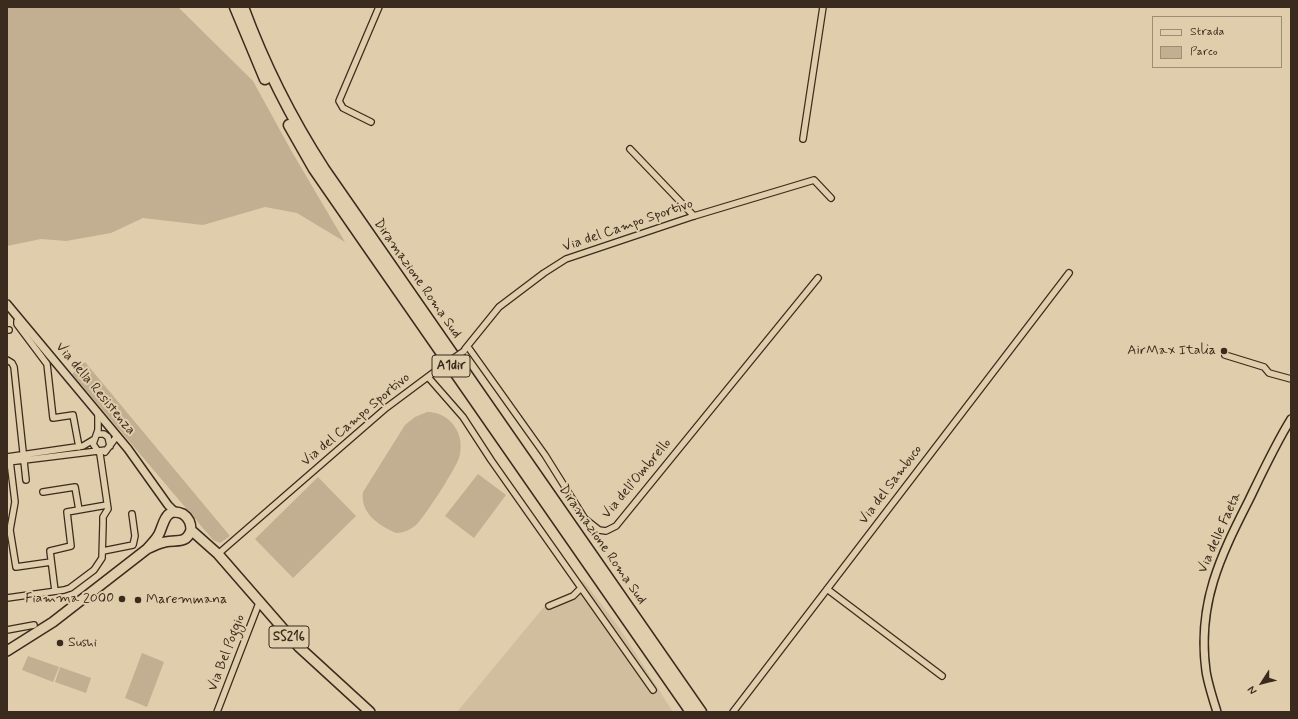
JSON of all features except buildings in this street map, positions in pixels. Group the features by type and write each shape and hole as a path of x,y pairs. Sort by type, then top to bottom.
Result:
{"highway":[{"name":"Diramazione Roma Sud","path":"235,7 252,50 273,94 320,177 691,712"},
{"name":"Diramazione Roma Sud","path":"242,7 267,67 285,102 324,169 700,712"}],"main road":[{"name":"SS216","path":"176,513 186,516 189,520 191,530 215,551 299,647 370,712"},
{"path":"7,652 53,622 147,549 161,529 165,517 176,513"},
{"path":"161,529 164,536 170,541"},
{"path":"185,540 191,530"},
{"path":"147,549 170,541 177,542 185,540 197,542 215,551"}],"street":[{"path":"371,122 344,108 339,101 379,7"},
{"path":"803,139 823,7"},
{"path":"630,149 694,216"},
{"name":"Via del Campo Sportivo","path":"215,551 386,408 466,349 499,307 558,263 595,248 694,216 814,180 831,198"},
{"name":"Via del Sambuco","path":"732,712 1068,273"},
{"name":"Via dell'Ombrello","path":"466,349 545,455 584,519 594,528 606,531 616,526 818,278"},
{"name":"Via della Resistenza","path":"7,304 118,436 160,494 176,513"},
{"path":"19,319 17,324 47,364 53,418 73,415 79,447"},
{"path":"1225,355 1264,367 1269,372 1291,379"},
{"path":"7,360 12,363 14,367 26,480"},
{"path":"428,377 463,417 491,460 653,690"},
{"path":"7,598 55,592 70,588 94,570 100,563 103,551 103,517 108,510 102,462 98,451 93,445 98,425 98,412"},
{"name":"Via delle Faeta","path":"1217,712 1206,672 1204,641 1206,615 1213,580 1225,546 1291,419"},
{"path":"51,562 16,567 10,530 15,502 8,460 79,447 111,428"},
{"path":"95,437 104,434 108,436 108,448"},
{"path":"102,462 108,448 118,436"},
{"path":"24,457 98,451 120,446 128,449"},
{"path":"43,492 75,486 79,510"},
{"name":"Via della Resistenza","path":"160,494 165,507 165,517"},
{"path":"55,592 50,551 71,546 67,512 107,504"},
{"path":"103,551 133,545 135,536 132,514"},
{"path":"549,606 572,596 581,588"},
{"path":"827,589 942,676"},
{"name":"Via Bel Poggio","path":"217,712 259,603"},
{"path":"7,630 34,625"},
{"path":"7,643 14,644 24,641"}],"shaded area":[{"path":"583,580 618,626 673,712 457,712 548,602 566,596 574,591"}],"green space":[{"path":"7,7 178,7 253,81 292,152 345,242 297,213 265,207 203,225 143,218 111,233 66,241 41,239 7,246"},
{"path":"85,362 230,536 220,543 213,540 72,374"},
{"path":"427,412 436,413 443,416 450,420 455,426 461,449 459,458 446,482 420,521 409,530 396,533 377,522 367,512 364,506 363,492 405,425 415,417"},
{"path":"478,474 506,495 474,538 445,516"},
{"path":"318,477 356,516 293,578 255,539"},
{"path":"142,653 164,662 147,707 125,698"},
{"path":"28,656 59,667 53,682 22,670"},
{"path":"60,667 91,678 86,693 55,682"}],"place":[{"name":"AirMax Italia","path":"1224,351"},
{"name":"Fiamma 2000","path":"122,599"},
{"name":"Maremmana","path":"138,600"},
{"name":"Sushi","path":"60,643"}]}
